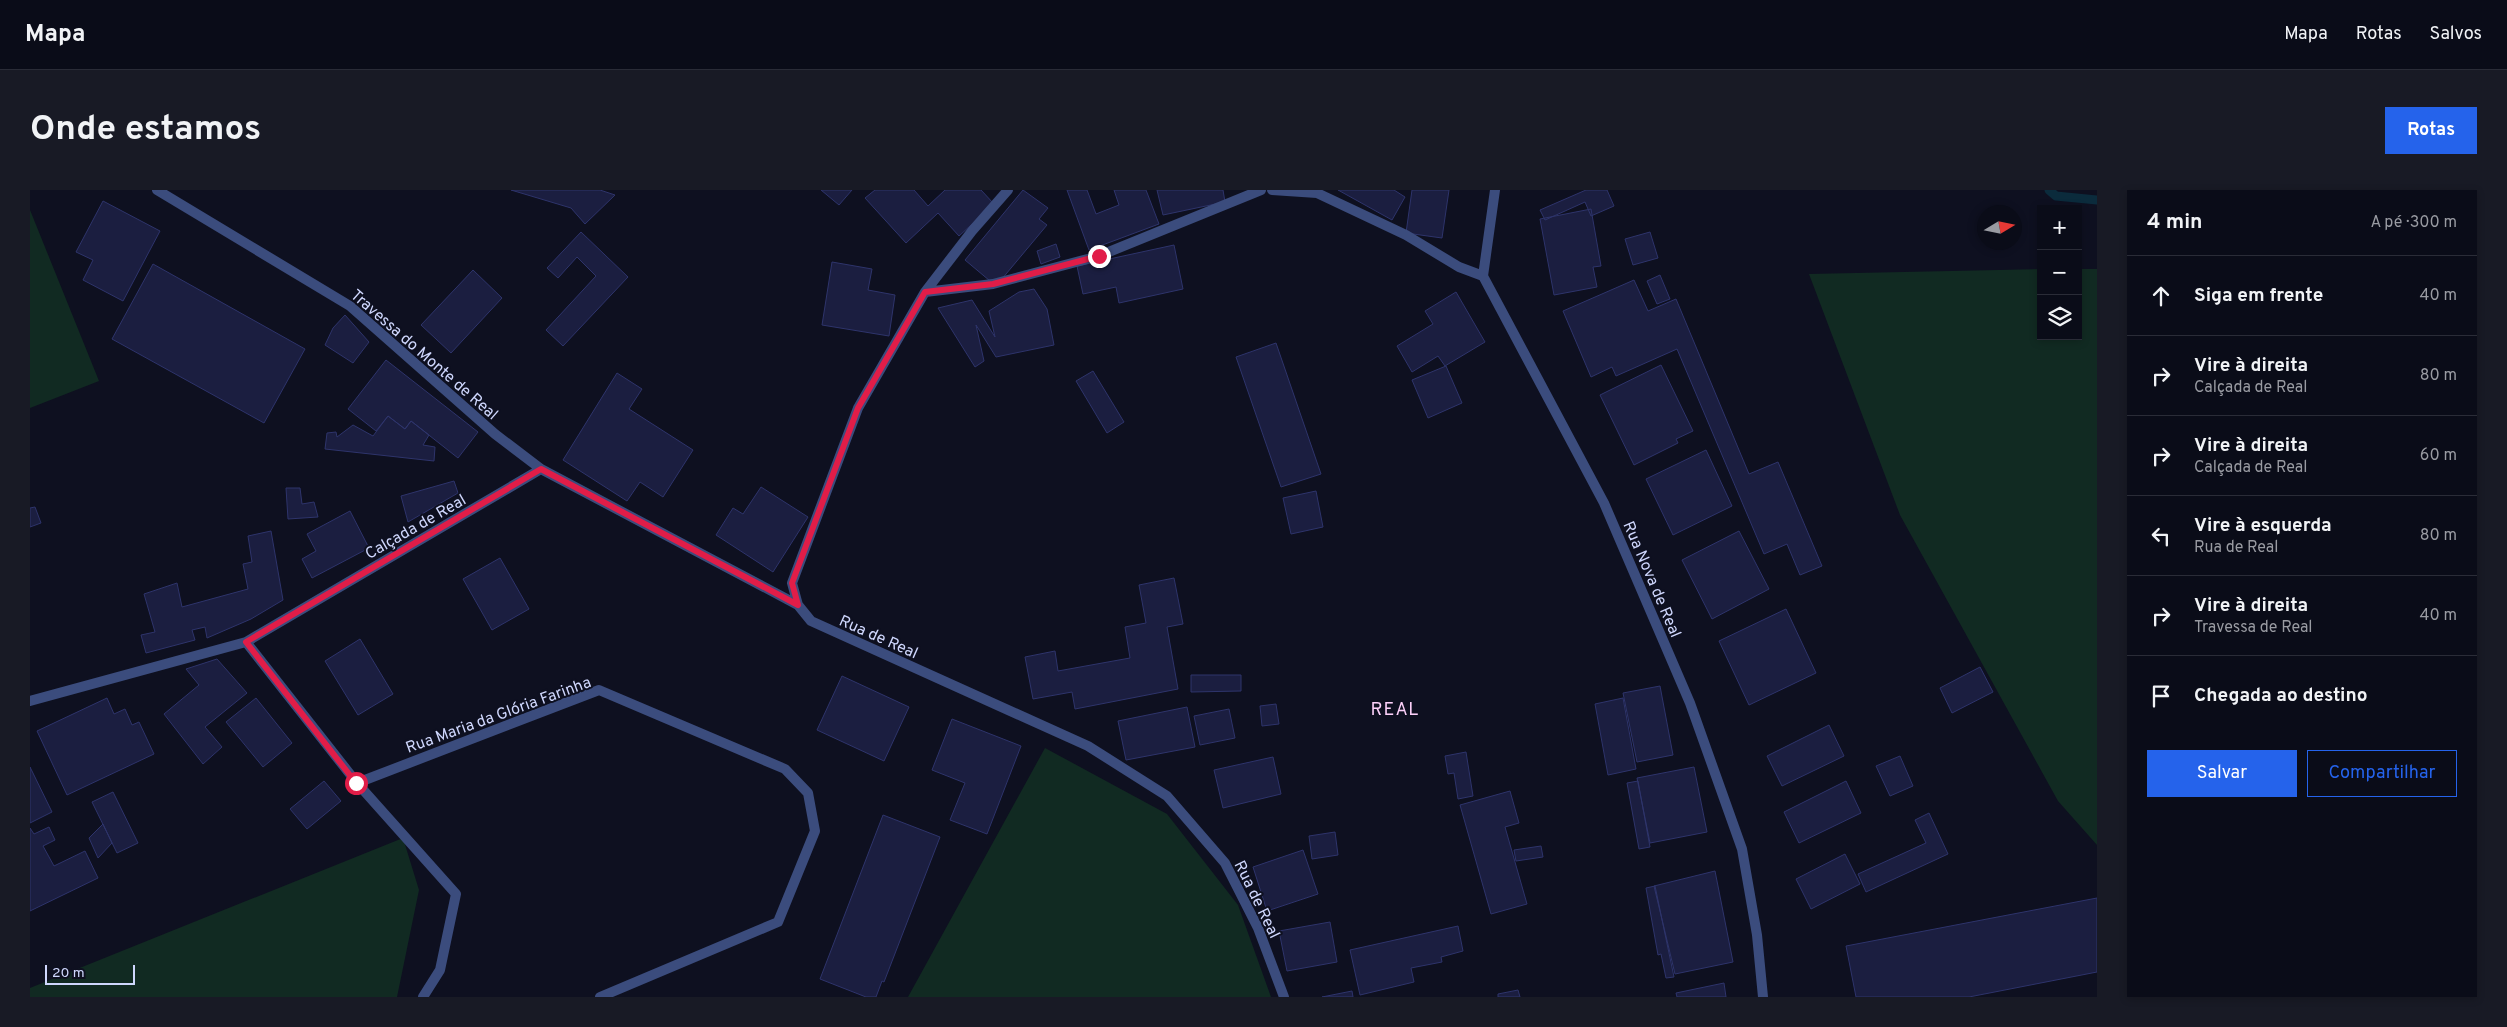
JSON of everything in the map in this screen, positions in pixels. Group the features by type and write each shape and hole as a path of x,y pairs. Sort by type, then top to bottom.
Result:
{"street":[{"name":"Travessa do Monte de Real","path":"157,190 350,306 495,434 541,469"},
{"path":"798,605 792,583 858,408 925,292 972,231 1008,190"},
{"path":"925,292 993,284 1099,256 1261,190"},
{"path":"1272,190 1317,193 1406,235 1459,266 1483,276 1495,190"},
{"name":"Rua Nova de Real","path":"1483,276 1604,503 1690,703 1742,849 1757,935 1763,997"},
{"path":"541,469 798,605"},
{"name":"Calçada de Real","path":"30,701 246,642 541,469"},
{"name":"Rua de Real","path":"798,605 810,621 1088,746 1167,796 1225,863 1258,928 1284,997"},
{"path":"246,642 356,783 456,894 440,970 423,997"},
{"name":"Rua Maria da Glória Farinha","path":"356,783 599,690 784,769 808,792 816,831 778,922 600,997"}],"green space":[{"path":"30,210 99,381 30,408"},
{"path":"2037,269 2037,340 2082,340 2082,269 2097,269 2097,845 2058,801 1900,515 1809,274"},
{"path":"1045,748 1167,814 1238,905 1271,997 908,997"},
{"path":"403,838 419,890 397,997 30,997 30,988"}],"building":[{"path":"511,190 600,190 615,195 585,224 571,208"},
{"path":"821,190 852,190 839,205"},
{"path":"875,190 914,190 928,206 945,190 981,190 994,204 959,236 938,213 906,243 865,198"},
{"path":"1023,190 1048,208 1039,219 1047,225 996,286 965,260"},
{"path":"1067,190 1087,190 1096,214 1119,205 1114,190 1146,190 1159,224 1089,250"},
{"path":"1157,190 1223,190 1225,202 1163,215"},
{"path":"1338,190 1394,190 1405,197 1392,220"},
{"path":"1412,190 1449,190 1442,238 1406,233"},
{"path":"1586,190 1607,190 1614,206 1591,216 1585,202 1545,220 1540,210"},
{"path":"103,201 160,231 123,301 83,280 93,260 76,252"},
{"path":"1591,209 1601,266 1593,267 1597,287 1554,295 1540,219"},
{"path":"581,232 628,277 563,346 546,330 596,276 577,257 558,278 547,268"},
{"path":"1650,232 1658,258 1633,265 1625,239"},
{"path":"1056,244 1060,257 1041,264 1037,251"},
{"path":"1174,245 1183,289 1119,303 1116,287 1083,294 1077,266"},
{"path":"832,262 872,269 868,290 895,295 889,336 822,325"},
{"path":"153,264 305,349 264,423 112,339"},
{"path":"473,270 502,298 451,353 421,325"},
{"path":"1660,275 1670,299 1657,304 1647,281"},
{"path":"1634,280 1648,311 1676,299 1749,474 1778,462 1822,566 1800,575 1787,544 1764,554 1677,349 1616,376 1612,367 1591,377 1563,311"},
{"path":"1034,289 1047,309 1054,345 996,357 976,325 984,361 975,367 938,308 972,300 995,337 989,311 1019,292"},
{"path":"1456,292 1485,342 1445,366 1438,356 1412,372 1397,346 1433,324 1425,311"},
{"path":"345,315 369,342 353,363 325,345 333,328"},
{"path":"1276,343 1321,474 1281,487 1236,357"},
{"path":"386,360 478,432 458,458 411,421 405,429 388,416 376,431 348,409"},
{"path":"1661,365 1693,431 1676,439 1678,443 1634,465 1600,395"},
{"path":"1446,366 1462,403 1428,418 1412,380"},
{"path":"1093,371 1124,422 1107,433 1076,381"},
{"path":"617,373 642,389 629,409 693,450 663,497 640,482 627,501 563,460"},
{"path":"388,416 405,429 411,421 429,435 423,445 435,447 434,461 325,449 327,433 336,432 337,437 353,425 373,436"},
{"path":"1706,450 1732,506 1673,535 1646,479"},
{"path":"454,481 458,493 408,522 401,496"},
{"path":"761,487 808,517 773,572 716,535 733,508 743,514"},
{"path":"286,488 300,488 302,504 314,502 318,517 288,519"},
{"path":"1316,491 1323,527 1291,534 1283,498"},
{"path":"35,507 41,523 30,527 30,508"},
{"path":"350,511 369,548 312,578 302,559 316,551 307,534"},
{"path":"271,531 283,600 251,619 207,638 205,627 192,630 195,640 146,653 141,635 155,632 144,594 177,583 182,607 248,589 243,564 252,562 248,536"},
{"path":"1739,531 1769,589 1712,619 1682,560"},
{"path":"500,558 529,609 492,630 463,579"},
{"path":"1174,578 1183,624 1167,627 1178,689 1075,709 1072,692 1033,699 1025,657 1055,651 1058,671 1130,658 1125,627 1146,623 1139,585"},
{"path":"1786,609 1816,673 1749,705 1719,641"},
{"path":"360,639 393,694 358,715 325,661"},
{"path":"217,659 247,693 205,727 222,747 203,764 164,714 199,685 186,669"},
{"path":"1980,667 1993,692 1952,713 1940,688"},
{"path":"1191,675 1241,675 1241,691 1191,692"},
{"path":"842,676 909,707 884,761 817,730"},
{"path":"1660,686 1673,755 1637,762 1623,693"},
{"path":"107,698 114,714 125,709 132,725 139,722 154,754 67,795 37,731"},
{"path":"256,698 292,743 263,767 226,722"},
{"path":"1623,698 1636,769 1608,775 1595,704"},
{"path":"1276,704 1279,724 1262,726 1260,706"},
{"path":"1187,707 1195,747 1126,760 1118,721"},
{"path":"1229,709 1235,738 1200,745 1194,716"},
{"path":"952,719 1021,746 987,834 950,820 965,783 932,770"},
{"path":"1829,725 1844,756 1782,786 1767,756"},
{"path":"1466,752 1473,796 1458,799 1454,773 1448,774 1445,756"},
{"path":"1900,756 1913,786 1890,796 1876,766"},
{"path":"1273,757 1281,794 1223,808 1214,770"},
{"path":"30,767 52,812 30,823"},
{"path":"1694,767 1707,832 1650,843 1637,778"},
{"path":"324,781 341,801 307,829 290,809"},
{"path":"1638,781 1650,847 1639,849 1627,783"},
{"path":"1846,781 1861,813 1799,843 1784,812"},
{"path":"1510,791 1519,823 1505,827 1527,904 1491,914 1460,805"},
{"path":"113,792 138,843 117,853 92,802"},
{"path":"1929,813 1948,854 1866,892 1858,874 1926,843 1915,820"},
{"path":"883,815 940,837 884,982 882,981 876,997 866,997 820,979"},
{"path":"103,824 112,843 98,858 89,838"},
{"path":"49,827 55,840 43,846 54,866 85,851 98,878 30,911 30,828 34,834"},
{"path":"1335,832 1338,855 1312,859 1309,836"},
{"path":"1541,846 1543,857 1516,861 1514,850"},
{"path":"1303,850 1318,894 1267,911 1253,867"},
{"path":"1845,854 1860,884 1811,909 1796,879"},
{"path":"1715,871 1733,962 1675,974 1654,886"},
{"path":"1655,886 1674,977 1666,978 1661,954 1658,955 1646,888"},
{"path":"2097,898 2097,972 1969,997 1856,997 1846,946"},
{"path":"1330,922 1337,962 1287,971 1279,931"},
{"path":"1458,926 1463,951 1441,957 1442,962 1411,968 1414,982 1360,995 1350,950"},
{"path":"1724,983 1726,997 1677,997 1676,993"},
{"path":"1518,990 1520,997 1498,997 1498,994"},
{"path":"1352,991 1353,997 1322,997"}],"waterway":[{"path":"2049,190 2056,196 2097,200"}],"district":[{"name":"REAL","path":"1395,709"}],"route":[{"path":"356,783 246,642 541,469 798,605 792,583 858,408 925,292 993,284 1099,256"}]}
